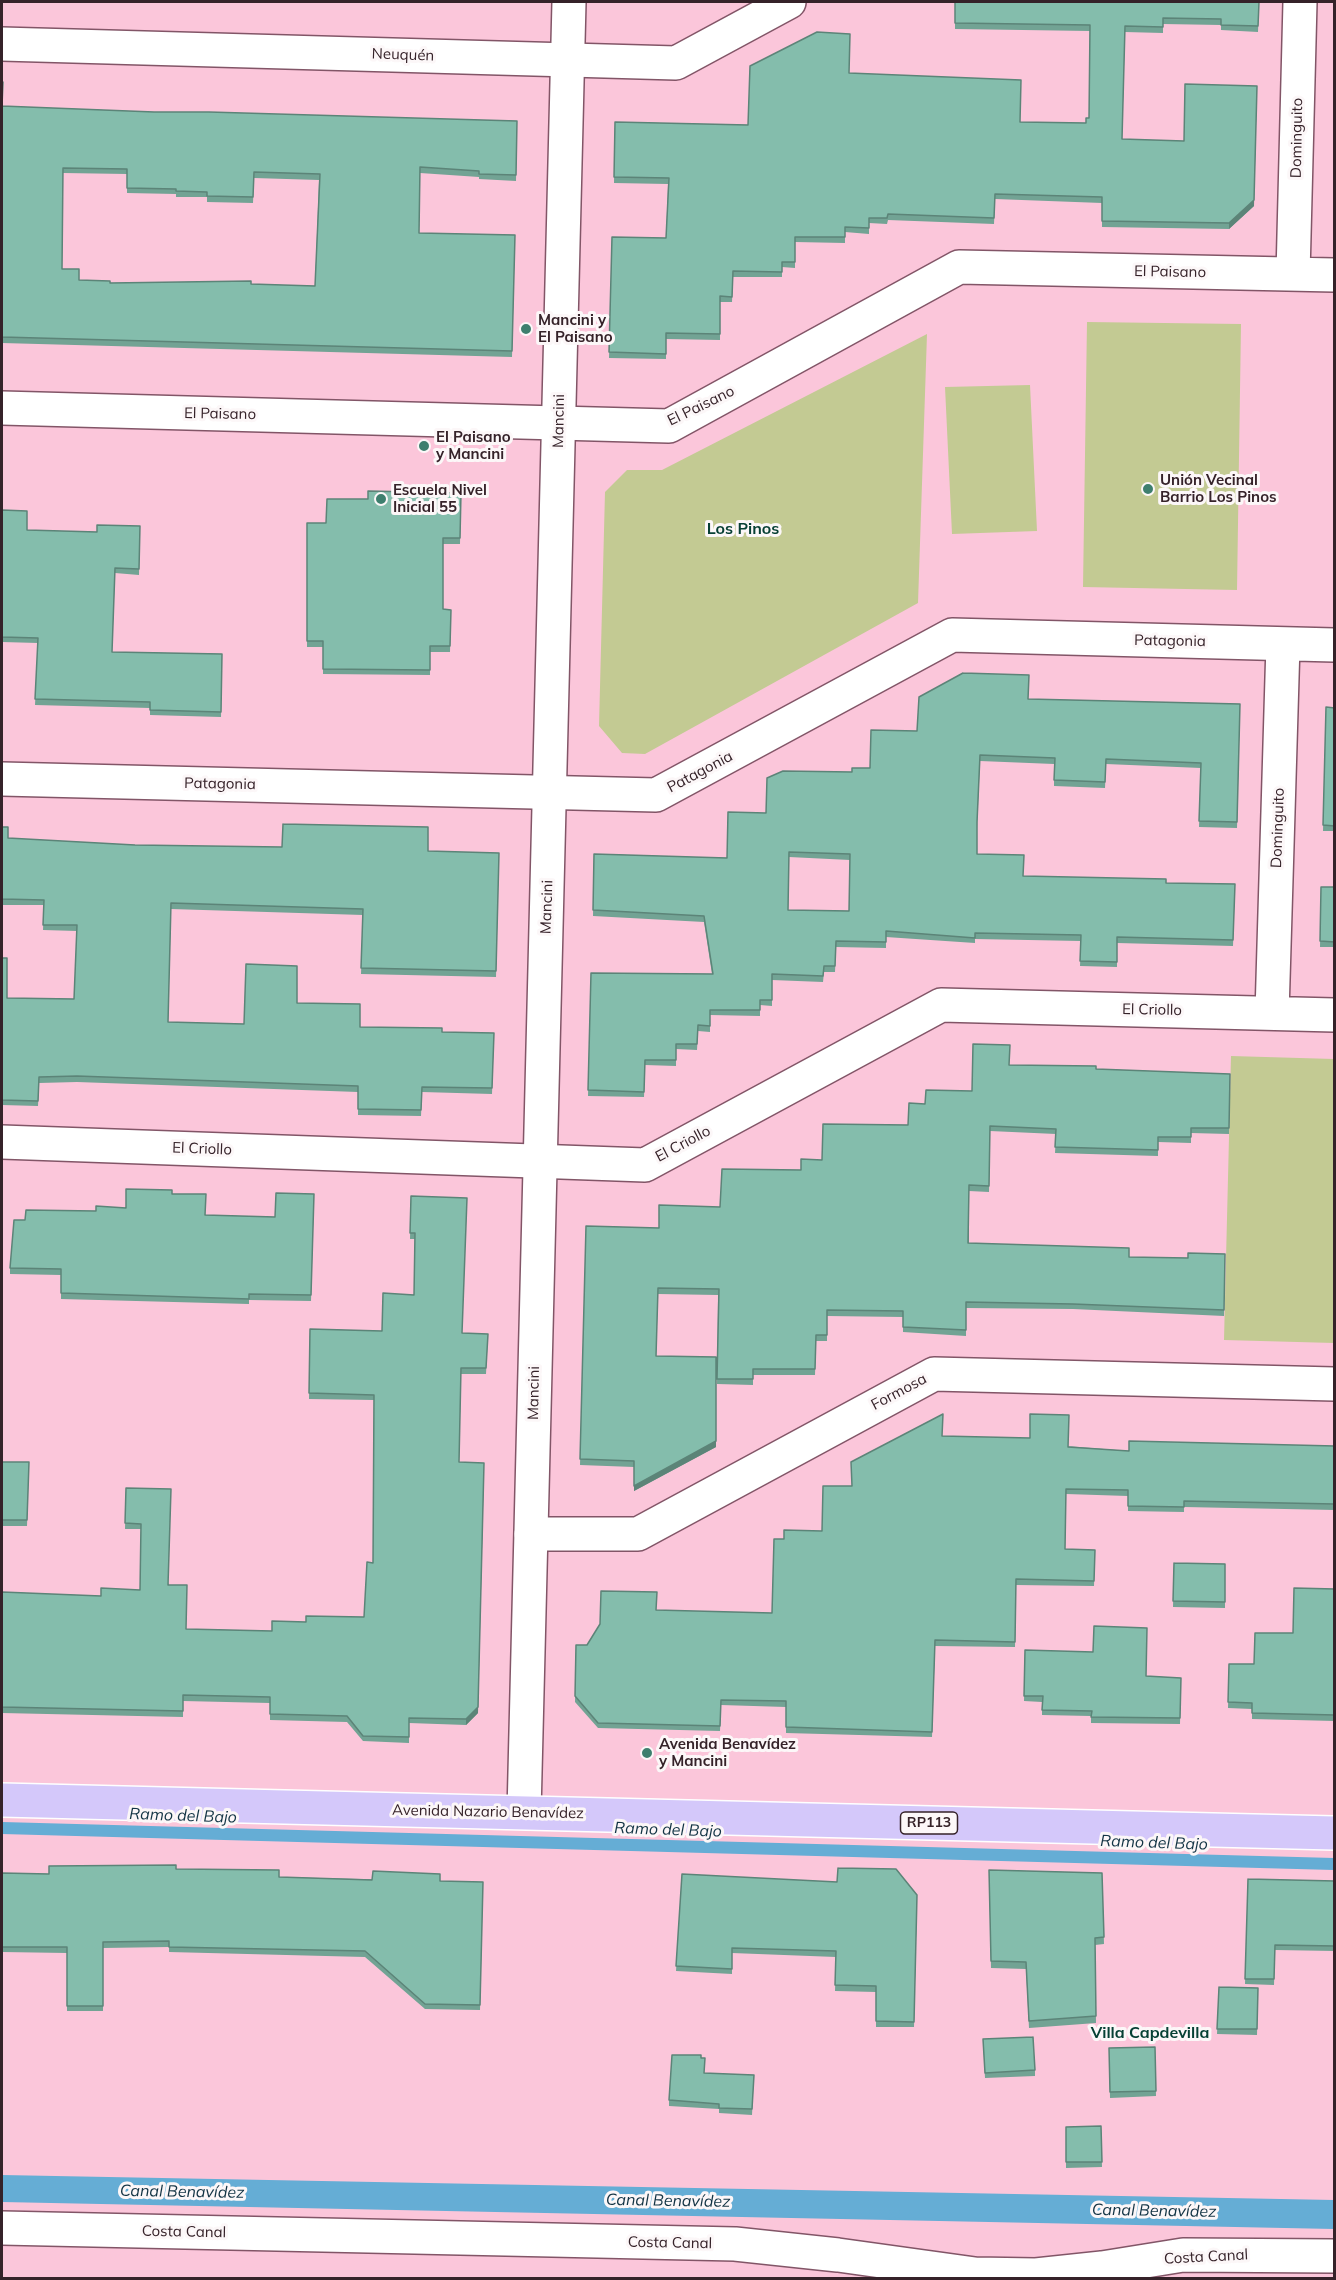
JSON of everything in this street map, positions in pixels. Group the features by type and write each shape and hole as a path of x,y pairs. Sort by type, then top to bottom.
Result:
{"main road":[{"name":"Avenida Nazario Benavídez","path":"2,1800 1335,1833"}],"street":[{"name":"Mancini","path":"524,1812 569,2"},
{"name":"Neuquén","path":"2,44 676,63 789,2"},
{"name":"Dominguito","path":"1293,274 1300,2"},
{"name":"El Paisano","path":"2,408 669,426 958,267 1335,275"},
{"name":"Patagonia","path":"2,779 657,795 952,635 1335,645"},
{"name":"Dominguito","path":"1272,1013 1283,644"},
{"name":"El Criollo","path":"2,1142 645,1165 941,1005 1335,1015"},
{"name":"Formosa","path":"531,1534 638,1534 934,1374 1335,1384"},
{"name":"Costa Canal","path":"2,2228 735,2244 838,2255 975,2274 1036,2275 1102,2268 1183,2255 1335,2256"}],"green space":[{"path":"1087,322 1241,324 1237,590 1083,587"},
{"path":"927,334 918,603 645,754 622,753 599,726 605,492 627,470 662,470"},
{"path":"1030,385 1037,531 952,534 945,387"},
{"path":"1231,1056 1334,1059 1334,1343 1224,1340"}],"water":[{"name":"Canal Benavídez","path":"2,2175 1334,2200 1334,2229 2,2202"}],"building":[{"path":"955,2 1259,2 1258,26 1221,25 1221,19 1163,18 1163,27 1125,26 1122,139 1184,141 1185,84 1257,86 1254,200 1229,223 1102,221 1102,197 995,194 994,218 888,214 887,218 869,218 869,228 845,227 845,237 795,237 795,262 782,262 782,272 733,271 732,297 720,296 720,334 666,333 666,354 609,352 612,237 666,238 669,178 614,177 615,122 748,125 750,66 817,32 850,34 849,73 1021,80 1020,122 1086,123 1086,118 1089,118 1090,25 955,23"},
{"path":"2,106 517,121 516,175 479,174 479,171 420,167 419,233 515,235 512,351 2,337","holes":["63,168 127,169 127,188 207,192 207,196 253,197 254,172 320,174 315,286 251,284 251,281 110,283 110,281 79,280 79,269 62,269"]},
{"path":"368,491 461,493 460,538 443,538 443,609 451,610 450,646 430,646 430,670 323,669 323,641 307,641 307,523 326,523 327,499 368,499"},
{"path":"2,510 27,511 27,530 97,532 97,525 140,526 139,569 115,568 112,652 222,654 221,712 150,710 150,702 35,699 38,638 2,637"},
{"path":"963,673 1029,675 1028,699 1240,704 1237,822 1199,821 1201,763 1106,759 1105,782 1054,780 1055,758 980,755 977,822 977,854 1024,855 1023,876 1166,879 1166,883 1235,884 1233,940 1117,937 1117,962 1080,961 1081,935 975,933 975,938 886,931 886,942 836,941 835,966 824,966 823,976 772,974 772,1000 760,1000 760,1010 710,1010 710,1026 698,1025 697,1044 676,1044 676,1060 645,1060 644,1092 588,1090 591,973 713,974 704,916 593,910 594,854 727,858 728,812 766,813 767,778 783,771 852,772 852,768 870,768 871,730 917,731 919,697","holes":["789,852 850,854 849,911 788,910"]},
{"path":"1326,707 1335,708 1335,826 1323,825"},
{"path":"283,824 428,827 428,851 499,853 496,971 361,968 363,909 171,903 168,1022 244,1024 246,964 297,966 297,1003 360,1004 360,1027 442,1028 442,1032 494,1033 492,1088 422,1087 421,1110 358,1109 358,1086 77,1076 39,1077 38,1101 2,1100 2,958 7,958 7,998 74,999 77,925 43,925 44,900 2,899 2,827 8,827 8,838 135,845 282,847"},
{"path":"1321,887 1335,887 1335,942 1320,941"},
{"path":"973,1044 1010,1045 1009,1065 1096,1066 1096,1069 1230,1074 1229,1128 1191,1128 1191,1137 1158,1137 1158,1150 1055,1147 1056,1129 990,1126 989,1186 969,1185 968,1243 1129,1248 1129,1257 1188,1258 1188,1253 1225,1254 1224,1310 966,1302 966,1330 903,1327 903,1311 827,1310 827,1335 816,1335 815,1369 753,1369 753,1379 717,1379 719,1289 658,1288 656,1356 716,1357 716,1441 634,1486 634,1461 580,1459 586,1226 659,1228 659,1205 720,1207 722,1169 801,1170 801,1159 822,1160 823,1124 908,1125 909,1103 925,1104 926,1090 972,1091"},
{"path":"126,1189 172,1190 172,1194 206,1194 205,1215 275,1217 276,1193 314,1194 311,1295 249,1294 249,1299 61,1293 61,1269 10,1268 14,1220 25,1220 26,1210 96,1211 96,1206 126,1208"},
{"path":"411,1196 467,1198 462,1333 488,1334 486,1368 461,1368 459,1462 484,1463 478,1707 466,1719 409,1718 409,1737 363,1736 347,1716 270,1714 270,1697 183,1695 183,1711 2,1707 2,1592 101,1596 101,1588 140,1590 141,1524 125,1523 126,1488 171,1489 168,1585 187,1585 186,1629 272,1631 272,1621 306,1622 306,1616 364,1617 367,1562 373,1563 374,1395 309,1393 310,1329 382,1331 383,1293 414,1295 415,1233 410,1233"},
{"path":"943,1414 942,1436 1030,1438 1030,1414 1069,1415 1068,1447 1129,1451 1129,1441 1335,1446 1335,1504 1184,1501 1184,1507 1128,1506 1128,1490 1066,1489 1065,1549 1095,1550 1094,1581 1016,1579 1015,1642 935,1640 932,1732 786,1727 786,1701 721,1700 720,1726 598,1723 575,1696 576,1645 587,1645 600,1624 601,1591 657,1592 656,1610 772,1613 774,1539 784,1539 784,1530 822,1531 823,1486 852,1486 851,1462"},
{"path":"2,1462 29,1462 27,1520 2,1520"},
{"path":"1174,1563 1225,1564 1225,1602 1173,1601"},
{"path":"1294,1588 1335,1589 1335,1715 1252,1713 1252,1703 1228,1702 1229,1664 1254,1664 1255,1633 1293,1633"},
{"path":"1094,1626 1147,1628 1146,1676 1181,1678 1180,1718 1091,1717 1092,1711 1042,1710 1043,1696 1024,1696 1025,1650 1093,1652"},
{"path":"176,1865 176,1869 279,1870 279,1877 372,1880 373,1871 440,1874 440,1881 483,1882 480,2005 425,2004 365,1951 169,1947 169,1941 103,1942 103,2006 67,2006 67,1947 2,1947 2,1873 49,1874 49,1866"},
{"path":"838,1868 896,1869 917,1895 914,2022 876,2021 876,1986 835,1985 836,1951 732,1948 732,1969 676,1966 682,1874 837,1882"},
{"path":"989,1870 1102,1873 1104,1937 1095,1938 1096,2016 1029,2021 1026,1962 991,1961"},
{"path":"1248,1879 1335,1881 1335,1946 1275,1945 1274,1979 1245,1979"},
{"path":"1219,1987 1258,1988 1257,2029 1217,2029"},
{"path":"1033,2037 1035,2070 985,2073 983,2039"},
{"path":"1155,2047 1156,2091 1110,2092 1109,2048"},
{"path":"672,2055 701,2055 701,2058 705,2058 704,2073 754,2075 752,2109 719,2108 719,2104 669,2100"},
{"path":"1101,2126 1102,2162 1066,2162 1066,2127"}],"waterway":[{"name":"Ramo del Bajo","path":"2,1828 1334,1864"}],"place":[{"name":"Mancini y El Paisano","path":"526,329"},
{"name":"El Paisano y Mancini","path":"424,446"},
{"name":"Unión Vecinal Barrio Los Pinos","path":"1148,489"},
{"name":"Escuela Nivel Inicial 55","path":"381,499"},
{"name":"Avenida Benavídez y Mancini","path":"647,1753"}],"district":[{"name":"Los Pinos","path":"743,529"},
{"name":"Villa Capdevilla","path":"1150,2033"}]}
